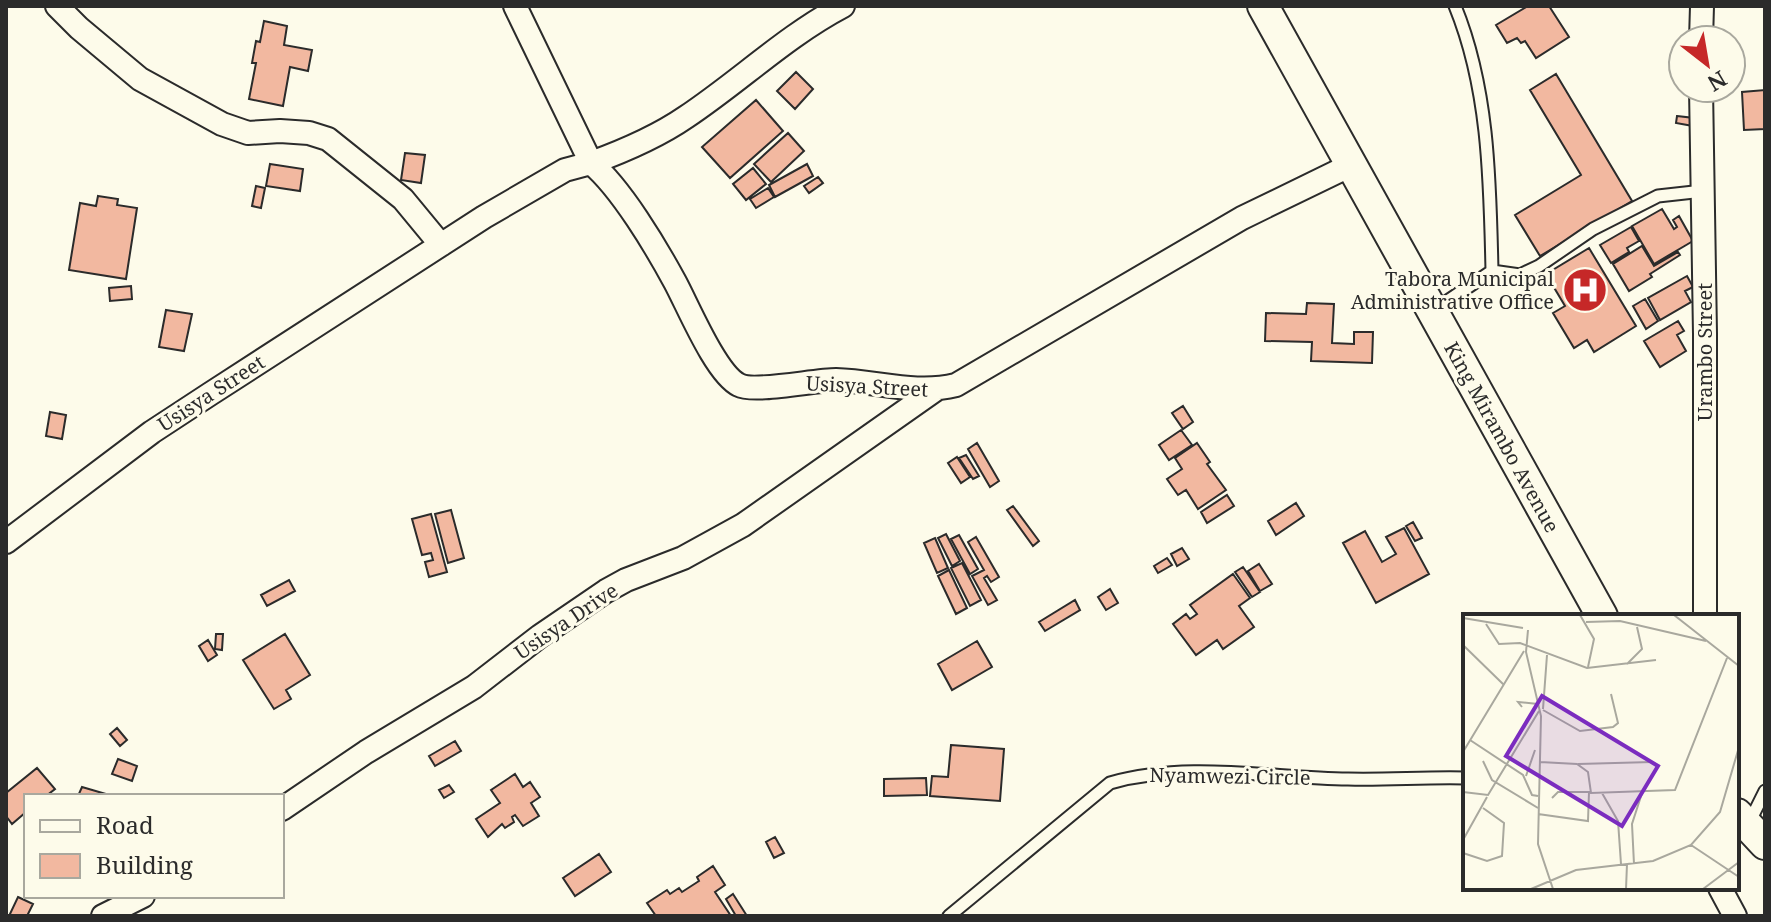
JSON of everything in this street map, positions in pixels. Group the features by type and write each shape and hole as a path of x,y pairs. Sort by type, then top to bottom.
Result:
{"main road":[{"name":"King Mirambo Avenue","path":"1263,6 1601,614"}],"street":[{"path":"57,6 140,79 222,124 248,133 309,133 328,139 403,199 441,245"},
{"name":"Usisya Street","path":"515,6 591,163 602,172 642,229 674,280 723,372 739,386 834,380 877,382 903,389 935,390 956,385 1242,218 1351,165"},
{"path":"591,163 624,151 684,119 788,39 843,6"},
{"name":"Urambo Street","path":"1701,104 1705,614"},
{"name":"Usisya Street","path":"6,542 152,432 534,187 565,170 591,163"},
{"name":"Usisya Drive","path":"284,808 366,752 474,687 540,636 606,591 683,558 743,525 935,390"},
{"path":"1721,890 1735,916"},
{"path":"103,916 139,898"}],"lane":[{"path":"1455,6 1480,98 1488,161 1492,271"},
{"path":"1433,311 1492,271 1520,275 1539,266 1593,229 1658,196 1703,191"},
{"name":"Nyamwezi Circle","path":"949,916 1110,783 1139,775 1179,771 1348,779 1463,778"},
{"path":"1750,828 1765,791"}],"building":[{"path":"1528,6 1549,6 1569,37 1536,58 1525,41 1521,43 1517,38 1507,43 1496,25"},
{"path":"264,21 287,26 284,45 312,50 308,71 290,67 283,106 249,99 256,63 252,63 256,41 260,42"},
{"path":"796,72 813,89 795,109 777,91"},
{"path":"1556,74 1632,201 1540,256 1515,215 1581,175 1530,90"},
{"path":"1765,90 1765,129 1744,130 1743,104 1747,104 1747,92"},
{"path":"756,100 783,131 730,178 702,147"},
{"path":"1677,116 1694,118 1693,126 1676,123"},
{"path":"788,133 804,151 771,182 754,164"},
{"path":"405,153 425,155 421,183 401,180"},
{"path":"270,164 303,169 300,191 266,186"},
{"path":"807,164 813,176 775,197 769,185"},
{"path":"753,168 766,184 746,200 733,184"},
{"path":"818,177 823,183 809,193 804,186"},
{"path":"256,186 265,188 261,208 252,206"},
{"path":"768,188 774,197 756,208 750,199"},
{"path":"98,196 118,199 117,205 137,208 126,279 69,270 80,203 96,206"},
{"path":"1662,209 1674,229 1677,227 1673,220 1679,216 1693,241 1654,264 1632,226"},
{"path":"1631,227 1639,241 1627,248 1629,252 1611,263 1600,245"},
{"path":"1642,246 1654,266 1678,252 1680,255 1629,291 1613,264"},
{"name":"Tabora Municipal Administrative Office","path":"1589,248 1636,326 1594,352 1587,340 1574,348 1553,313 1565,306 1546,274"},
{"path":"1687,276 1693,287 1685,291 1691,302 1660,320 1648,298"},
{"path":"131,286 132,299 110,301 109,288"},
{"path":"1645,299 1658,321 1646,329 1633,306"},
{"path":"1307,303 1334,304 1332,343 1354,344 1354,332 1373,332 1372,363 1311,361 1312,342 1265,341 1266,313 1306,314"},
{"path":"166,310 192,314 184,351 159,347"},
{"path":"1678,321 1684,331 1677,335 1686,351 1660,367 1644,341"},
{"path":"1183,406 1193,422 1183,429 1172,413"},
{"path":"50,412 66,415 62,439 46,436"},
{"path":"1181,430 1192,445 1169,460 1159,445"},
{"path":"977,443 999,481 990,487 968,449"},
{"path":"1197,443 1210,462 1207,464 1226,490 1198,509 1186,490 1178,495 1167,479 1182,469 1175,458"},
{"path":"966,455 979,476 973,479 959,458"},
{"path":"957,457 970,477 961,483 948,463"},
{"path":"1227,495 1234,506 1207,523 1201,512"},
{"path":"1296,503 1304,516 1276,535 1268,521"},
{"path":"1013,506 1039,541 1033,546 1007,510"},
{"path":"451,510 464,558 448,563 435,514"},
{"path":"431,514 447,572 429,577 425,562 433,560 431,553 422,555 412,519"},
{"path":"1413,522 1422,538 1415,541 1406,526"},
{"path":"1404,528 1429,574 1376,603 1343,543 1365,531 1382,562 1396,554 1386,537"},
{"path":"946,534 960,561 952,566 938,538"},
{"path":"959,535 978,569 970,574 951,539"},
{"path":"976,537 999,577 991,582 987,576 984,578 997,600 988,605 972,576 984,570 968,542"},
{"path":"935,538 948,568 937,573 924,543"},
{"path":"1182,548 1189,559 1177,566 1171,554"},
{"path":"1167,558 1172,565 1158,573 1154,566"},
{"path":"962,563 981,600 970,606 951,568"},
{"path":"1259,564 1272,584 1260,591 1248,571"},
{"path":"1243,567 1260,592 1252,597 1235,572"},
{"path":"949,570 967,608 956,614 938,576"},
{"path":"1233,574 1250,598 1239,606 1254,627 1223,649 1217,640 1196,655 1173,624 1186,614 1190,619 1197,614 1190,605"},
{"path":"289,580 295,591 267,606 261,595"},
{"path":"1110,589 1118,603 1106,610 1098,597"},
{"path":"1075,600 1080,610 1045,631 1039,622"},
{"path":"216,634 223,634 222,650 215,649"},
{"path":"285,634 310,675 286,690 291,699 274,709 243,660"},
{"path":"208,640 217,655 208,661 199,646"},
{"path":"977,641 992,667 952,690 938,664"},
{"path":"117,728 127,740 120,746 110,734"},
{"path":"455,741 461,751 435,766 429,756"},
{"path":"951,745 1004,749 1000,801 930,796 932,776 948,777"},
{"path":"118,759 137,766 132,781 112,774"},
{"path":"37,768 55,789 49,794 24,794 24,814 12,824 6,816 6,793"},
{"path":"515,774 523,787 530,782 540,797 531,803 539,816 523,826 515,815 512,817 514,822 505,828 502,824 488,837 476,819 500,803 491,790"},
{"path":"926,778 927,795 884,796 884,779"},
{"path":"449,785 454,792 444,798 439,790"},
{"path":"82,787 106,794 79,794"},
{"path":"775,837 784,853 774,858 766,842"},
{"path":"599,854 611,872 575,896 563,878"},
{"path":"713,866 725,885 715,892 731,916 656,916 647,903 667,890 670,894 679,888 682,892 699,881 697,877"},
{"path":"733,894 747,916 736,916 726,899"},
{"path":"18,897 33,904 27,916 9,916"}],"place":[{"name":"Tabora Municipal Administrative Office","path":"1585,290"}]}
